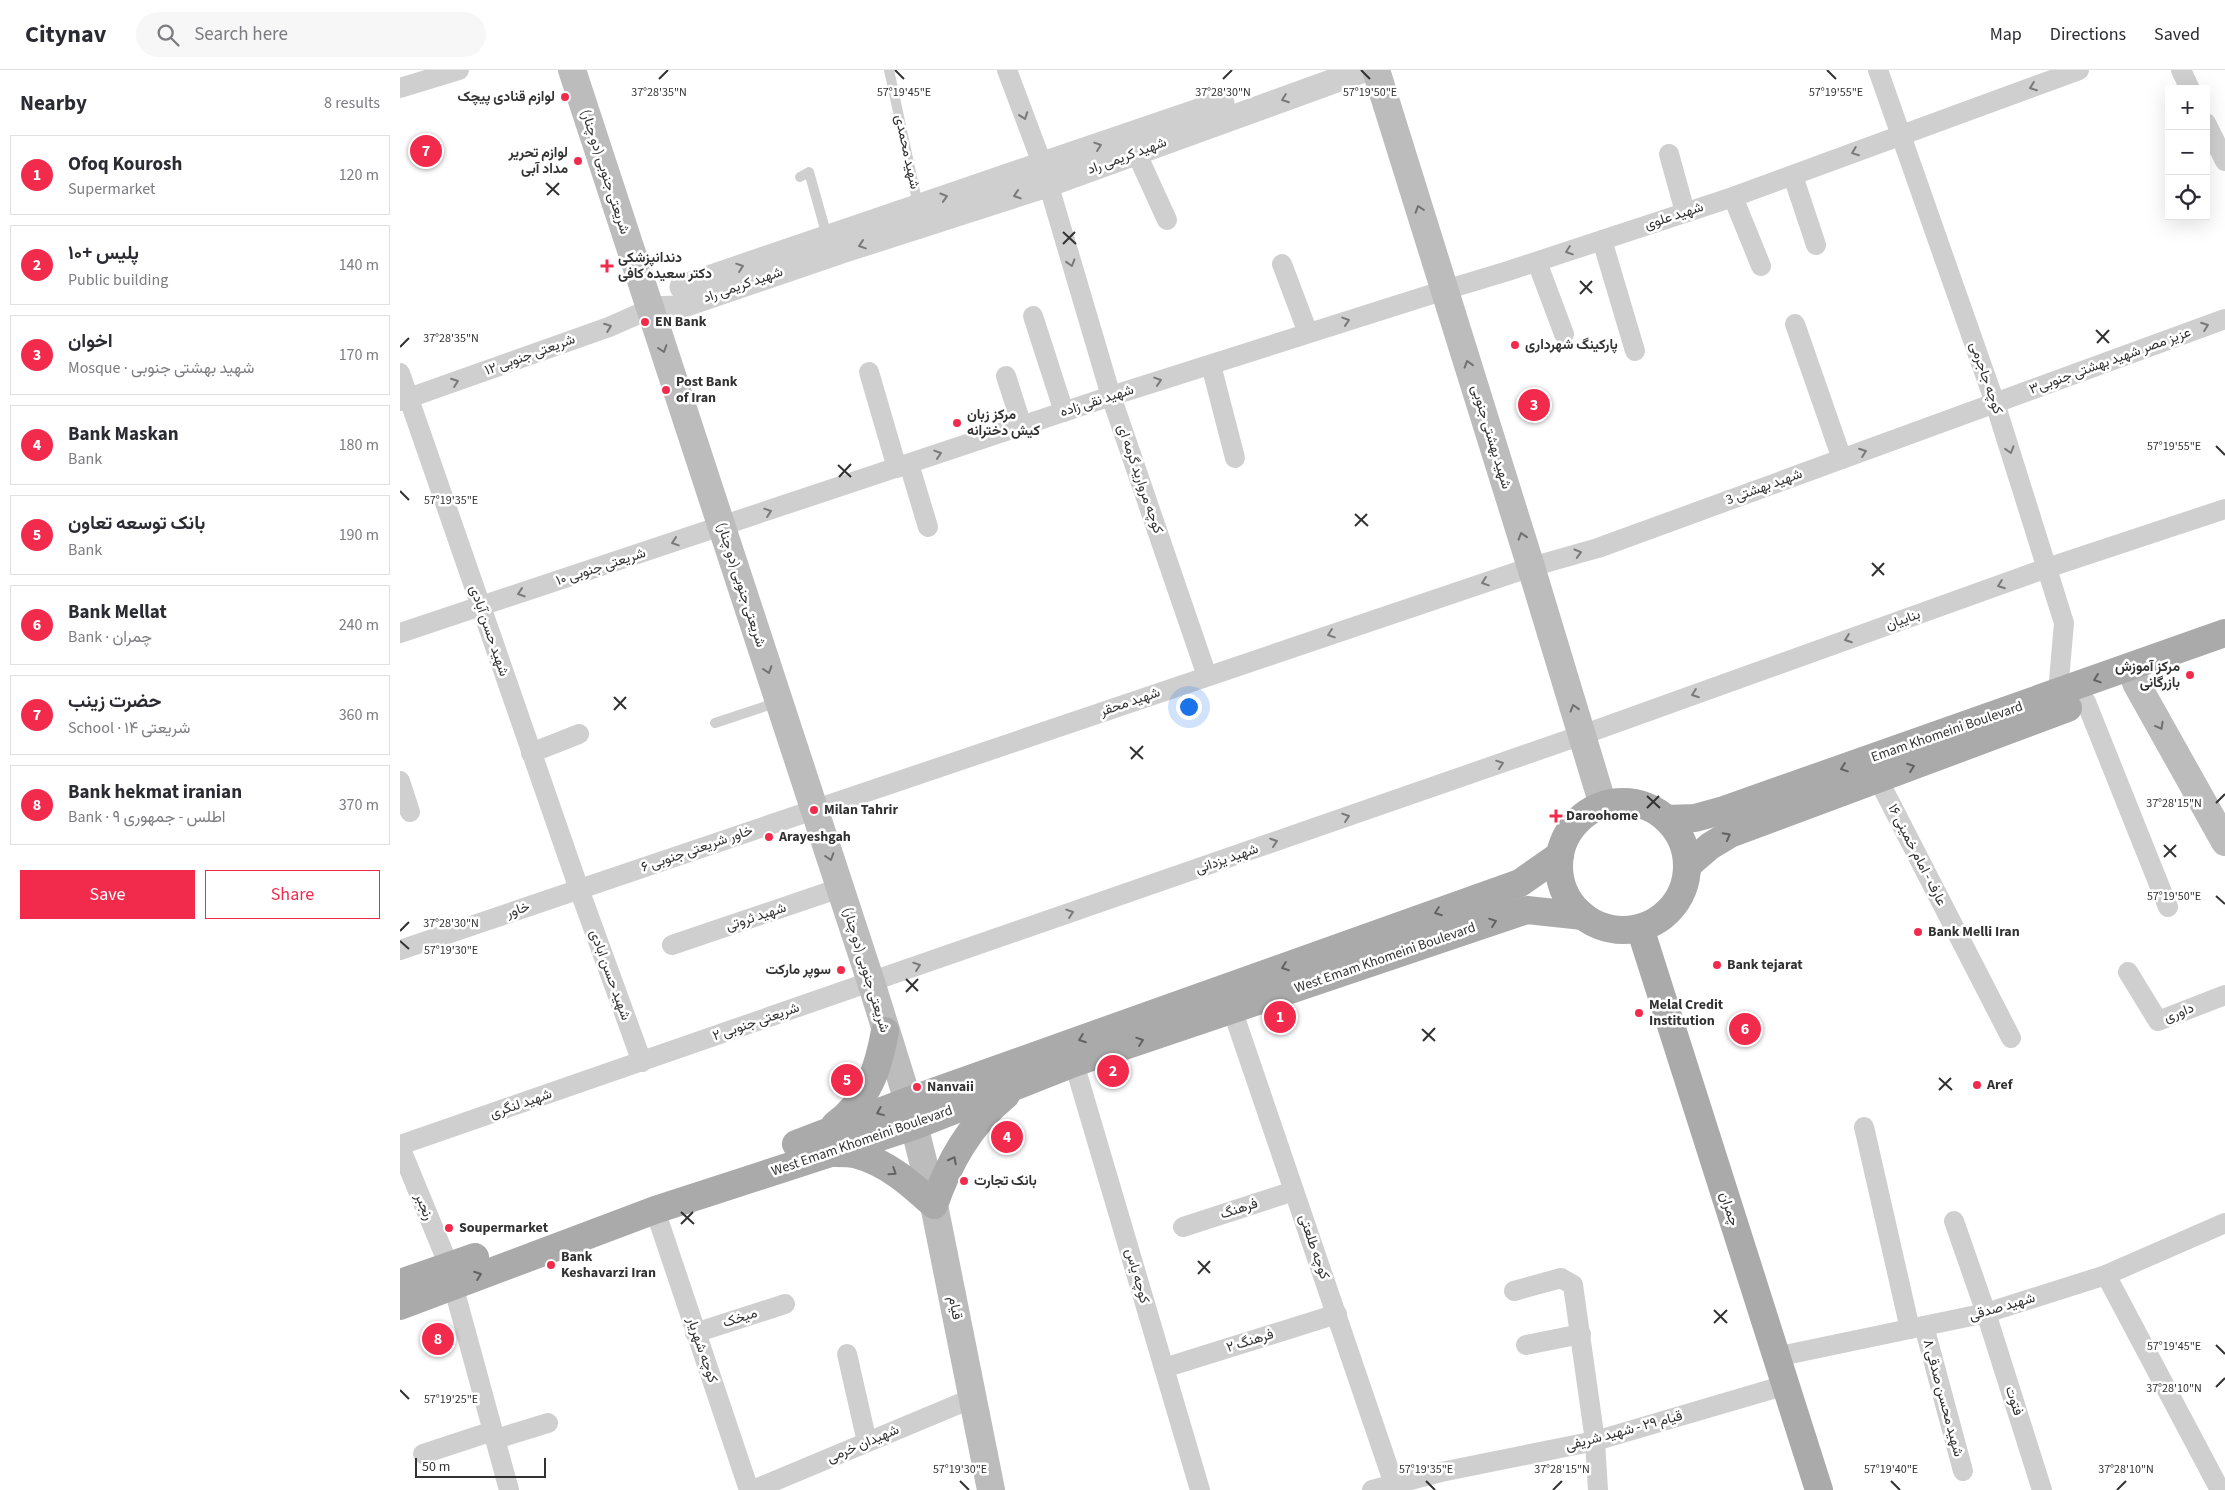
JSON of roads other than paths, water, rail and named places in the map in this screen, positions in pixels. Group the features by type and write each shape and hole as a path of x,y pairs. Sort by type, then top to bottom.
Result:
{"main road":[{"name":"شریعتی جنوبی (دو چنار)","path":"572,70 871,982 911,1114"},
{"name":"شهید بهشتی جنوبی","path":"1376,70 1603,805"},
{"name":"Emam Khomeini Boulevard","path":"1667,818 1695,818 1724,810 2225,633"},
{"name":"Emam Khomeini Boulevard","path":"1688,865 1710,846 1730,834 2136,683 2225,652"},
{"path":"2136,683 2225,842"},
{"path":"1619,802 1637,803 1653,809 1667,818 1678,832 1685,848 1688,865 1684,886 1675,905 1659,919 1640,928 1620,930 1607,928 1582,916 1571,904 1563,889 1559,872 1560,855 1565,839 1575,825 1587,813 1603,805 1619,802"},
{"name":"West Emam Khomeini Boulevard","path":"400,1306 451,1275 911,1114 1520,883 1560,855"},
{"name":"West Emam Khomeini Boulevard","path":"911,1114 1020,1084 1074,1063 1527,910 1582,916"},
{"name":"چمران","path":"1640,928 1819,1490"},
{"path":"885,1031 879,1062 866,1091 826,1144 886,1167 912,1184 934,1205 944,1177 967,1138 996,1103 1020,1084"},
{"name":"قیام","path":"911,1114 934,1205 991,1490"},
{"name":"West Emam Khomeini Boulevard","path":"400,1283 451,1275 655,1210 826,1144"}],"street":[{"path":"400,88 459,70"},
{"name":"کوچه مروارید گرمه ای","path":"1007,70 1045,175 1111,396 1207,676"},
{"name":"شهید کریمی راد","path":"650,309 675,308 845,250 1317,70"},
{"name":"شهید کریمی راد","path":"650,309 665,294 918,205 1136,152 1364,70"},
{"name":"کوچه جاجرمی","path":"1878,70 1996,404 2064,623 2058,692"},
{"name":"شهید علوی","path":"1445,290 1537,262 1733,197 1793,176 1900,134 2079,70"},
{"path":"2181,70 2188,85"},
{"path":"2210,130 2225,161"},
{"path":"1136,152 1166,220"},
{"path":"1669,154 1685,212"},
{"path":"1793,176 1816,245"},
{"path":"1733,197 1761,266"},
{"path":"1602,240 1635,351"},
{"path":"1537,262 1564,334"},
{"path":"1282,264 1308,333"},
{"name":"شهید نقی زاده","path":"722,527 1111,396 1445,290"},
{"name":"شریعتی جنوبی ۱۲","path":"404,400 609,327 650,309"},
{"path":"1033,316 1064,412"},
{"name":"عزیز مصر شهید بهشتی جنوبی۳","path":"1996,404 2225,319"},
{"path":"1795,324 1842,459"},
{"path":"1211,364 1235,458"},
{"path":"869,372 903,466 928,527"},
{"name":"شهید حسن آبادی","path":"400,373 404,400 480,607 579,889"},
{"path":"1006,376 1022,426"},
{"name":"شهید بهشتی 3","path":"1531,567 1598,548 1996,404"},
{"name":"بناییان","path":"1582,735 2047,568 2225,509"},
{"name":"شریعتی جنوبی ۱۰","path":"400,633 722,527"},
{"name":"شهید محقر","path":"814,809 1531,567"},
{"path":"2086,702 2168,907"},
{"path":"531,753 578,734"},
{"name":"شهید یزدانی","path":"871,982 1582,735"},
{"name":"عارف - امام خمینی ۱۶","path":"1878,779 2011,1038"},
{"path":"400,781 410,812"},
{"name":"خاور شریعتی جنوبی ۶","path":"579,889 814,809"},
{"name":"شهید ثروتی","path":"672,945 840,888"},
{"name":"خاور","path":"400,950 579,889"},
{"name":"شهید حسن ابادی","path":"579,889 642,1062"},
{"name":"داوری","path":"2128,972 2158,1021 2225,996"},
{"name":"شریعتی جنوبی ۲","path":"642,1062 871,982"},
{"name":"کوچه طلعتی","path":"1232,1009 1396,1487"},
{"name":"شهید لنگری","path":"400,1146 642,1062"},
{"name":"کوچه یاس","path":"1074,1063 1200,1490"},
{"name":"شهید محسن صدقی ۸","path":"1864,1127 1917,1327 1963,1471"},
{"name":"رنجبر","path":"400,1146 451,1275 510,1490"},
{"name":"فرهنگ","path":"1183,1227 1294,1191"},
{"name":"کوچه شهریار","path":"655,1210 749,1490"},
{"name":"فتوت","path":"1954,1221 1986,1313 2042,1490"},
{"name":"شهید صدقی","path":"1776,1357 1986,1313 2106,1276 2223,1229"},
{"path":"2106,1276 2220,1490"},
{"path":"1514,1291 1561,1278 1573,1285 1595,1441 1598,1490"},
{"name":"میخک","path":"696,1333 785,1304"},
{"name":"فرهنگ ۲","path":"1164,1368 1337,1314"},
{"path":"1526,1345 1581,1334"},
{"path":"847,1354 867,1442"},
{"name":"قیام ۲۹ - شهید شریفی","path":"1372,1490 1396,1487 1441,1472 1595,1441 1786,1385"},
{"name":"شهیدان خرمی","path":"753,1490 973,1398"},
{"path":"423,1454 548,1423"}],"lane":[{"name":"شهید محمدی","path":"889,70 918,205"},
{"path":"800,177 809,172 827,236"},
{"path":"715,723 779,702"}],"place":[{"name":"لوازم قنادی پیچک","path":"565,97"},
{"name":"حضرت زینب","path":"426,151"},
{"name":"لوازم تحریر مداد آبی","path":"578,161"},
{"name":"دندانپزشکی دکتر سعیده کافی","path":"607,266"},
{"name":"EN Bank","path":"645,322"},
{"name":"پارکینگ شهرداری","path":"1515,345"},
{"name":"Post Bank of Iran","path":"666,390"},
{"name":"اخوان","path":"1534,405"},
{"name":"مرکز زبان کیش دخترانه","path":"957,423"},
{"name":"مرکز آموزش بازرگانی","path":"2190,675"},
{"name":"Milan Tahrir","path":"814,810"},
{"name":"Daroohome","path":"1556,816"},
{"name":"Arayeshgah","path":"769,837"},
{"name":"Bank Melli Iran","path":"1918,932"},
{"name":"Bank tejarat","path":"1717,965"},
{"name":"سوپر مارکت","path":"841,970"},
{"name":"Melal Credit Institution","path":"1639,1013"},
{"name":"Ofoq Kourosh","path":"1280,1017"},
{"name":"Bank Mellat","path":"1745,1029"},
{"name":"پلیس +۱۰","path":"1113,1071"},
{"name":"بانک توسعه تعاون","path":"847,1080"},
{"name":"Aref","path":"1977,1085"},
{"name":"Nanvaii","path":"917,1087"},
{"name":"Bank Maskan","path":"1007,1137"},
{"name":"بانک تجارت","path":"964,1181"},
{"name":"Soupermarket","path":"449,1228"},
{"name":"Bank Keshavarzi Iran","path":"551,1265"},
{"name":"Bank hekmat iranian","path":"438,1339"}]}
